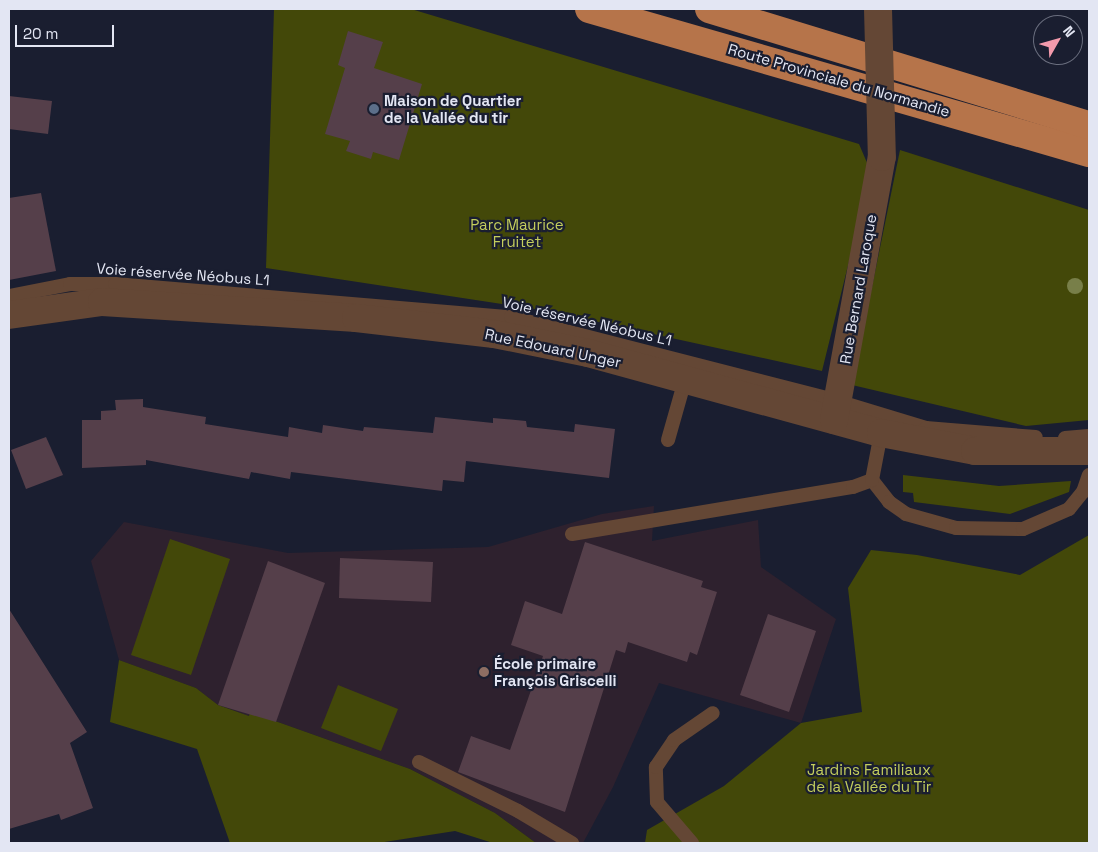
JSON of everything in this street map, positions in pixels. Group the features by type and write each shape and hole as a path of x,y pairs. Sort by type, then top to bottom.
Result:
{"highway":[{"name":"Route Provinciale du Normandie","path":"589,9 1089,153"},
{"name":"Route Provinciale du Normandie","path":"710,9 1089,125"}],"street":[{"name":"Rue Bernard Laroque","path":"836,410 882,157 878,9"},
{"name":"Rue Edouard Unger","path":"9,315 102,302 356,318 494,334 685,380 836,410 881,434 975,451 1089,451"}],"lane":[{"name":"Voie réservée Néobus L1","path":"9,296 70,284 115,284 511,317 836,410 926,428 1010,437 1089,436"},
{"path":"668,440 685,380"},
{"path":"881,434 872,480 889,502 906,514 956,528 1023,528 1069,508 1083,492 1089,476"},
{"path":"572,534 853,487 872,480"},
{"path":"692,843 657,802 656,766 674,740 713,713"},
{"path":"419,762 518,811 572,843"}],"shaded area":[{"name":"École primaire François Griscelli","path":"654,506 652,541 758,520 761,567 836,619 801,723 659,683 613,787 583,843 536,843 495,813 410,769 250,712 249,716 218,705 196,688 119,660 91,561 124,522 288,553 488,547 602,514"}],"green space":[{"name":"Parc Maurice Fruitet","path":"274,9 411,9 859,144 871,172 822,371 548,311 266,268"},
{"path":"900,150 1089,210 1089,420 1026,426 852,385"},
{"path":"903,475 999,486 1071,481 1069,492 1010,514 914,502 913,493 903,492"},
{"name":"Jardins Familiaux de la Vallée du Tir","path":"1089,535 1089,843 645,843 647,830 724,786 801,723 862,712 848,588 871,550 917,555 1020,575"},
{"path":"170,539 230,559 191,675 131,655"},
{"path":"119,660 196,688 218,705 249,716 250,712 410,769 495,813 536,843 493,843 455,831 378,843 230,843 197,749 110,722"},
{"path":"338,685 398,709 381,751 321,728"}],"building":[{"name":"Maison de Quartier de la Vallée du tir","path":"348,31 383,42 374,68 422,84 399,160 373,152 371,159 346,151 350,141 325,134 345,68 338,65"},
{"path":"9,96 52,101 48,134 9,129"},
{"path":"41,193 56,271 9,280 9,198"},
{"path":"143,399 143,407 206,417 205,424 288,437 289,427 322,433 323,425 363,431 364,427 433,433 435,417 493,423 493,418 526,421 527,427 574,432 575,424 615,429 609,478 466,461 464,482 443,480 442,491 291,472 290,479 251,472 249,479 146,460 146,465 82,468 82,420 101,420 101,411 116,410 115,400"},
{"path":"46,437 63,475 26,489 11,450"},
{"path":"585,542 703,581 701,587 717,592 697,655 690,652 687,662 628,642 625,653 616,650 565,812 458,772 471,736 510,750 543,656 511,645 525,601 562,614"},
{"path":"340,558 433,562 431,602 339,598"},
{"path":"268,561 325,583 276,722 218,705"},
{"path":"9,609 87,732 70,743 93,808 61,820 59,814 9,829"},
{"path":"768,614 816,631 789,712 740,695"}],"place":[{"name":"Maison de Quartier de la Vallée du tir","path":"374,109"},
{"name":"École primaire François Griscelli","path":"484,672"}]}
